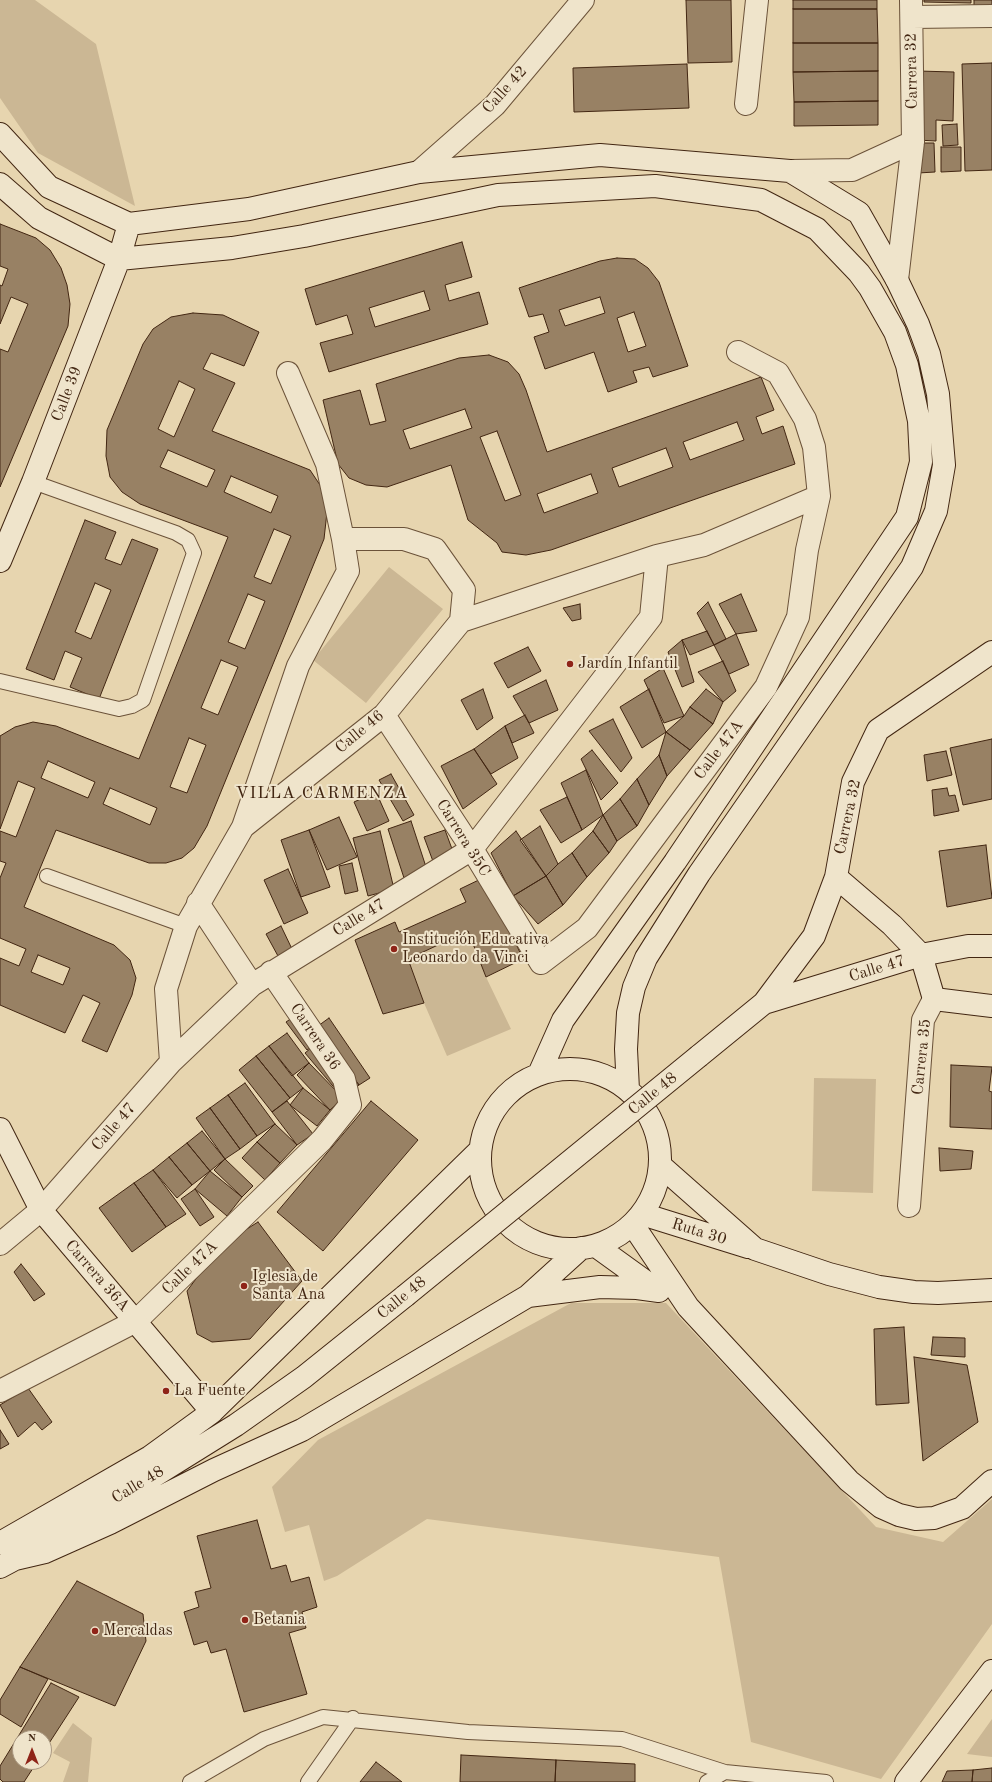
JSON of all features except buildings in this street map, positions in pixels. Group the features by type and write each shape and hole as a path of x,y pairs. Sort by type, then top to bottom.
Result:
{"main road":[{"name":"Calle 42","path":"419,172 495,105 583,0"},
{"path":"746,104 757,0"},
{"path":"911,8 992,16"},
{"name":"Carrera 32","path":"897,280 913,142 911,8"},
{"path":"0,134 49,187 129,224 249,209 419,172 600,155 790,171 852,170 913,142"},
{"path":"628,1090 626,1049 628,1012 634,987 646,958 699,874 912,567 936,511 944,465 938,394 929,354 918,324 897,280 859,213 790,171"},
{"path":"0,184 39,218 119,259 232,248 304,236 498,195 655,186 761,200 817,229 863,278 895,332 908,365 919,421 920,462 906,517 675,862 563,1020 539,1074"},
{"name":"Calle 39","path":"0,561 33,482 119,259 129,224"},
{"name":"Calle 47A","path":"541,963 587,928 766,687 798,617 807,550 819,496 814,447 805,419 778,372 738,352"},
{"path":"171,1062 166,989 186,926 243,827 298,666 348,571 343,539 327,464 288,374"},
{"path":"343,539 404,539 435,549 464,590 461,621 657,556 704,545 819,496"},
{"name":"Calle 47","path":"0,1244 41,1210 171,1062 252,985 472,849 651,617 657,556"},
{"name":"Calle 46","path":"243,827 384,715 461,621"},
{"name":"Carrera 32","path":"764,1003 814,936 836,877 853,782 878,730 992,652"},
{"name":"Carrera 35C","path":"384,715 472,849 541,963"},
{"name":"Carrera 35","path":"836,877 892,925 920,955 934,999 923,1020 909,1206"},
{"path":"198,903 252,985"},
{"name":"Calle 47","path":"764,1003 920,955 968,946 992,946"},
{"name":"Carrera 36","path":"271,972 344,1079 350,1105"},
{"path":"934,999 992,1006"},
{"name":"Calle 48","path":"8,1563 44,1539 130,1491 209,1443 304,1377 764,1003"},
{"path":"565,1069 592,1072 617,1082 628,1090 638,1098 651,1118 659,1138 661,1166 653,1196 637,1219 616,1237 588,1247 570,1249 548,1247 527,1238 509,1226 494,1208 485,1189 480,1170 480,1150 485,1128 495,1108 519,1084 539,1074 565,1069"},
{"name":"Calle 47A","path":"0,1391 136,1321 322,1140 350,1105"},
{"name":"Carrera 36A","path":"2,1138 41,1210 212,1412"},
{"name":"Calle 48","path":"0,1543 150,1457 212,1412 480,1150"},
{"path":"661,1166 755,1249"},
{"path":"637,1219 688,1306 849,1481 881,1507 899,1515 916,1519 934,1518 962,1508 992,1481"},
{"name":"Ruta 30","path":"637,1219 755,1249 829,1274 879,1287 914,1292 938,1293 992,1290"},
{"path":"588,1247 659,1291 688,1306"},
{"name":"Calle 48","path":"8,1563 45,1552 117,1519 214,1470 302,1430 528,1296 588,1247"},
{"path":"528,1296 600,1288 637,1288 659,1291"},
{"path":"209,1443 202,1449 201,1459 206,1466 214,1470 236,1424"},
{"path":"906,1782 992,1671"}],"lane":[{"path":"0,681 120,709 132,706 143,700 194,553 188,540 176,533 33,482"},
{"path":"47,876 186,926"},
{"path":"190,1782 264,1739 323,1717 353,1718 468,1732 622,1739 725,1772 826,1782"},
{"path":"308,1782 353,1718"},
{"path":"707,1782 725,1772"}],"shaded area":[{"path":"0,0 35,0 96,44 135,206 38,153 0,98"},
{"path":"389,567 443,609 366,703 313,660"},
{"path":"468,931 486,977 511,1029 447,1056 424,1003 408,959"},
{"path":"814,1078 876,1079 873,1193 812,1191"},
{"path":"571,1303 666,1303 876,1527 943,1542 992,1499 992,1624 881,1779 751,1742 719,1557 427,1519 337,1576 324,1581 309,1525 285,1532 272,1487 318,1440"},
{"path":"992,1719 992,1757 967,1754"},
{"path":"73,1723 92,1738 88,1782 63,1782 70,1762 53,1753"}],"place":[{"name":"Jardín Infantil","path":"570,664"},
{"name":"Institución Educativa Leonardo da Vinci","path":"394,949"},
{"name":"Iglesia de Santa Ana","path":"244,1286"},
{"name":"La Fuente","path":"166,1391"},
{"name":"Betania","path":"245,1620"},
{"name":"Mercaldas","path":"95,1631"}],"district":[{"name":"VILLA CARMENZA","path":"322,794"}]}
